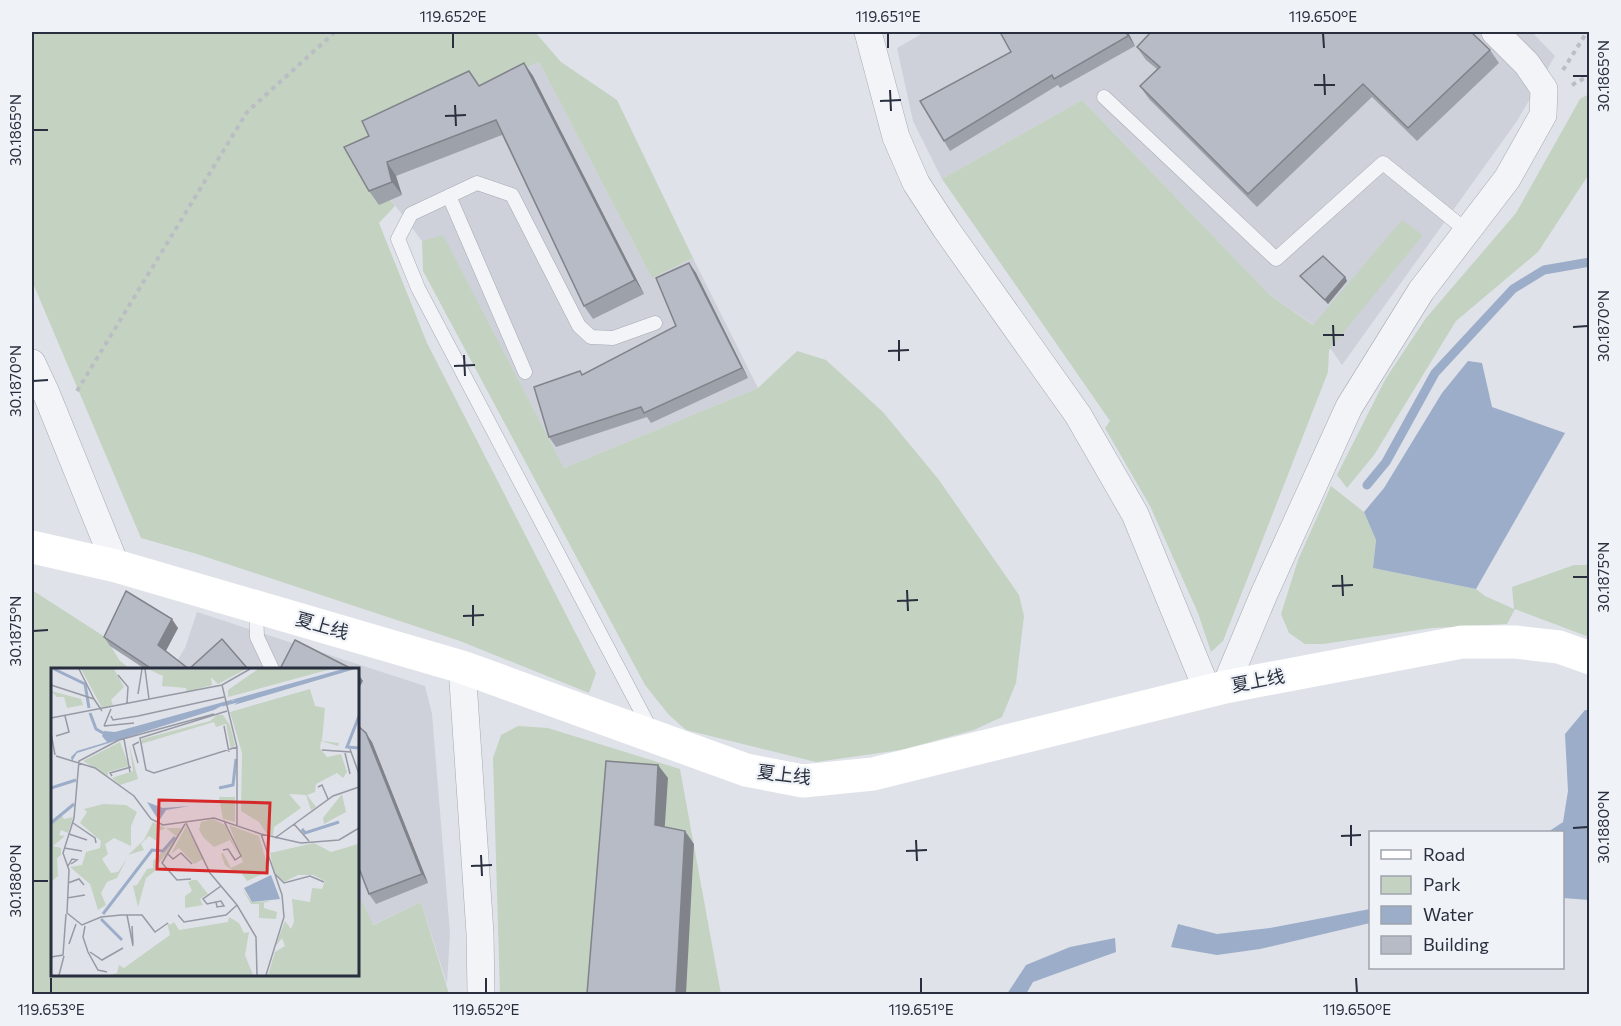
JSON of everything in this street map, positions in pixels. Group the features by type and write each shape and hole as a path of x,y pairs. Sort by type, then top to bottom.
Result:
{"street":[{"path":"1217,689 1264,594 1349,407 1421,291 1507,179 1543,115 1544,89 1527,64 1495,32"},
{"path":"875,35 896,137 916,183 946,230 1078,415 1135,514 1217,689"},
{"path":"32,363 116,566"},
{"name":"夏上线","path":"32,548 116,566 462,667 746,770 802,781 873,774 1217,689 1462,642 1515,642 1559,647 1590,658"},
{"path":"462,667 480,933 481,994"}],"lane":[{"path":"1104,97 1276,259 1383,163 1467,231"},
{"path":"655,323 613,338 591,337 579,326 512,195 477,183 411,214 398,239 418,288 655,738"},
{"path":"449,196 525,372"},
{"path":"256,607 257,637 272,668"}],"path":[{"path":"58,423 247,112 335,32"}],"shaded area":[{"path":"925,32 1532,32 1555,56 1517,121 1342,365 1314,325 1270,295 1082,100 942,179 913,121 897,48"},
{"path":"539,62 652,278 693,258 758,388 564,468 443,236 422,241 350,146"},
{"path":"197,612 425,686 432,714 450,933 447,984 421,902 372,925 358,893 358,668 173,668 185,648"}],"green space":[{"path":"32,32 535,32 561,62 617,100 693,258 652,278 539,62 350,146 395,206 379,223 427,343 596,673 589,693 460,641 197,554 141,538 32,281"},
{"path":"1589,94 1589,174 1538,252 1456,321 1374,455 1347,488 1337,475 1386,378 1426,318 1516,213 1580,99"},
{"path":"1082,100 1270,295 1313,325 1402,220 1423,235 1329,350 1328,372 1223,641 1211,652 1198,613 1150,506 1105,428 1110,421 942,179"},
{"path":"443,235 564,468 758,388 797,351 826,360 883,412 939,480 1019,595 1024,616 1016,683 1002,717 974,730 901,750 816,762 686,730 669,715 645,685 423,271 422,241"},
{"path":"1331,486 1364,512 1376,540 1373,568 1476,589 1485,596 1514,609 1512,587 1574,565 1589,565 1589,637 1515,609 1507,624 1432,628 1323,644 1305,644 1289,633 1281,614 1298,560"},
{"path":"32,590 105,637 120,661 129,668 51,668 51,975 358,975 358,893 373,925 421,902 449,994 32,994"},
{"path":"518,726 548,728 680,769 721,994 500,994 493,758 501,735"}],"water":[{"path":"1468,361 1482,363 1492,407 1565,433 1476,589 1373,568 1376,540 1364,512 1384,488 1442,393"},
{"path":"1585,710 1590,710 1589,900 1564,898 1564,831 1550,831 1563,822 1568,791 1565,734"},
{"path":"1369,909 1369,923 1260,949 1217,955 1171,947 1178,924 1217,934 1270,928"},
{"path":"1115,938 1116,952 1033,982 1026,994 1007,994 1026,965 1070,947"}],"building":[{"path":"1000,32 1126,32 1128,36 1054,79 1052,75 944,141 920,101 1011,52"},
{"path":"1151,32 1471,32 1490,50 1408,128 1363,84 1248,194 1140,86 1160,67 1137,47"},
{"path":"524,63 635,280 584,306 496,120 387,162 392,182 369,191 344,147 369,136 362,121 469,71 479,86"},
{"path":"1323,256 1345,277 1325,300 1300,276"},
{"path":"689,263 742,368 644,413 641,407 549,437 534,387 580,371 582,375 676,326 656,278"},
{"path":"126,591 172,619 158,645 188,668 150,668 104,637"},
{"path":"222,639 247,668 190,668"},
{"path":"295,640 350,668 281,668"},
{"path":"358,726 366,733 422,874 369,894 358,866"},
{"path":"606,761 658,765 655,825 685,831 676,994 587,994"}],"waterway":[{"path":"1367,485 1386,462 1435,373 1513,289 1544,270 1590,262"}]}
